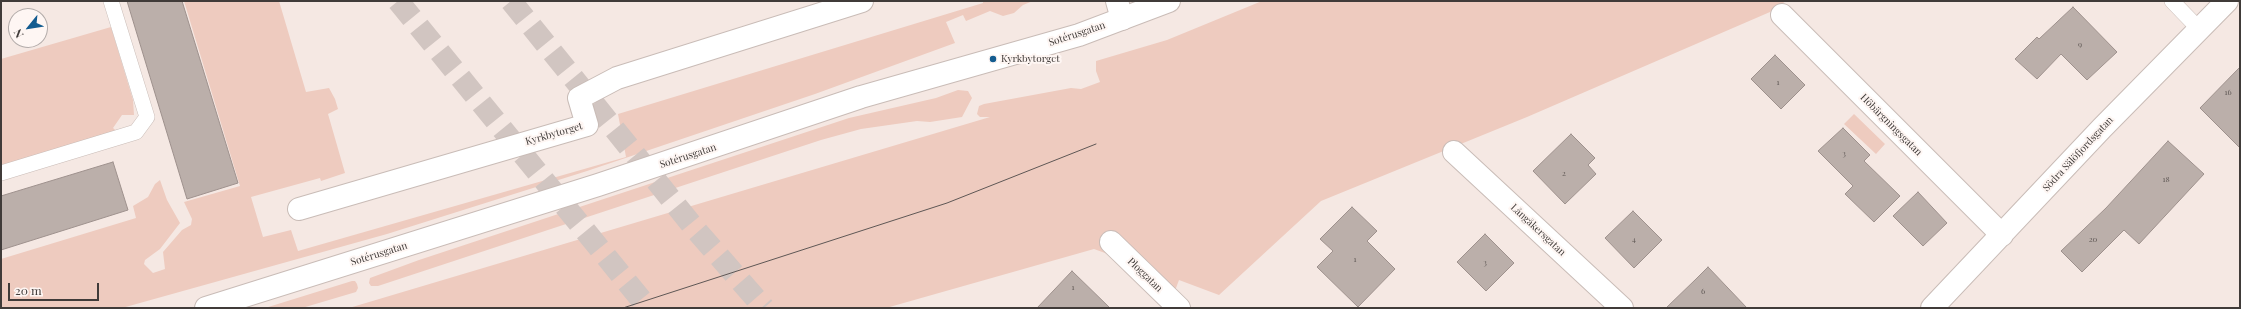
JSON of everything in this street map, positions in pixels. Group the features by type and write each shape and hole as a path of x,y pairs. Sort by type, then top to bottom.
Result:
{"street":[{"name":"Kyrkbytorget","path":"299,209 587,125 579,98 617,78 862,1"},
{"name":"Sotérusgatan","path":"206,308 606,182 861,97 1079,35 1120,10 1168,1"},
{"name":"Södra Sälöfjordsgatan","path":"1932,308 2226,1"},
{"name":"Höbärgningsgatan","path":"1782,15 2002,235"},
{"name":"Långåkersgatan","path":"1454,152 1622,308"},
{"name":"Ploggatan","path":"1111,242 1178,308"}],"lane":[{"path":"1,174 136,132 147,117 111,1"},
{"path":"2172,1 2199,29"}],"shaded area":[{"path":"184,1 279,1 306,92 329,88 335,99 338,109 328,114 345,173 321,181 320,178 251,197 263,237 291,230 298,251 626,157 618,114 983,3 983,1 1033,1 1023,5 1014,13 1003,16 990,11 966,21 963,15 946,22 955,43 815,94 587,171 387,234 122,308 1,308 1,259 136,218 133,206 148,197 155,184 160,180 167,200 180,223 160,249 145,260 144,264 153,273 165,269 163,252 182,230 191,225 192,219 184,202 240,186"},
{"path":"1262,1 1786,1 1770,12 1527,117 1321,201 1219,295 1179,280 1176,288 1171,290 1146,268 1094,249 886,308 349,308 990,117 980,117 977,114 979,106 984,104 1071,88 1081,89 1100,82 1096,71 1096,61 1167,40"},
{"path":"111,27 133,100 134,115 122,115 113,128 123,137 1,175 1,59 39,48 48,48 48,45"},
{"path":"958,90 968,91 972,98 962,117 930,122 917,121 861,129 821,140 378,286 371,286 369,283 370,278 419,260 849,118 936,98"},
{"path":"1854,114 1885,144 1876,154 1844,124"},
{"path":"355,281 357,284 358,288 356,292 302,308 265,308"}],"building":[{"path":"127,1 182,1 238,183 187,199"},
{"path":"2073,7 2117,52 2087,80 2061,54 2037,79 2015,59 2037,37 2039,39"},
{"path":"1775,55 1805,85 1781,109 1751,79"},
{"path":"2240,67 2240,148 2200,108"},
{"path":"1843,128 1870,155 1864,161 1900,196 1874,222 1845,194 1853,186 1818,151"},
{"path":"1571,134 1595,158 1588,165 1596,174 1565,204 1533,171"},
{"path":"2168,141 2204,174 2139,244 2124,230 2082,272 2061,251 2106,208"},
{"path":"113,162 128,210 1,250 1,196"},
{"path":"1918,192 1947,223 1923,246 1893,216"},
{"path":"1352,207 1377,231 1367,241 1395,269 1358,307 1317,267 1333,251 1320,239"},
{"path":"1633,211 1662,240 1634,268 1605,238"},
{"path":"1485,234 1514,263 1486,291 1457,262"},
{"path":"1708,267 1747,308 1666,308 1696,279"},
{"path":"1072,271 1110,308 1037,308"}],"tunnel":[{"path":"398,1 648,308"},
{"path":"511,1 696,230 764,308"}],"tram line":[{"path":"623,308 947,203 1096,144"}],"place":[{"name":"Kyrkbytorget","path":"993,59"}]}
